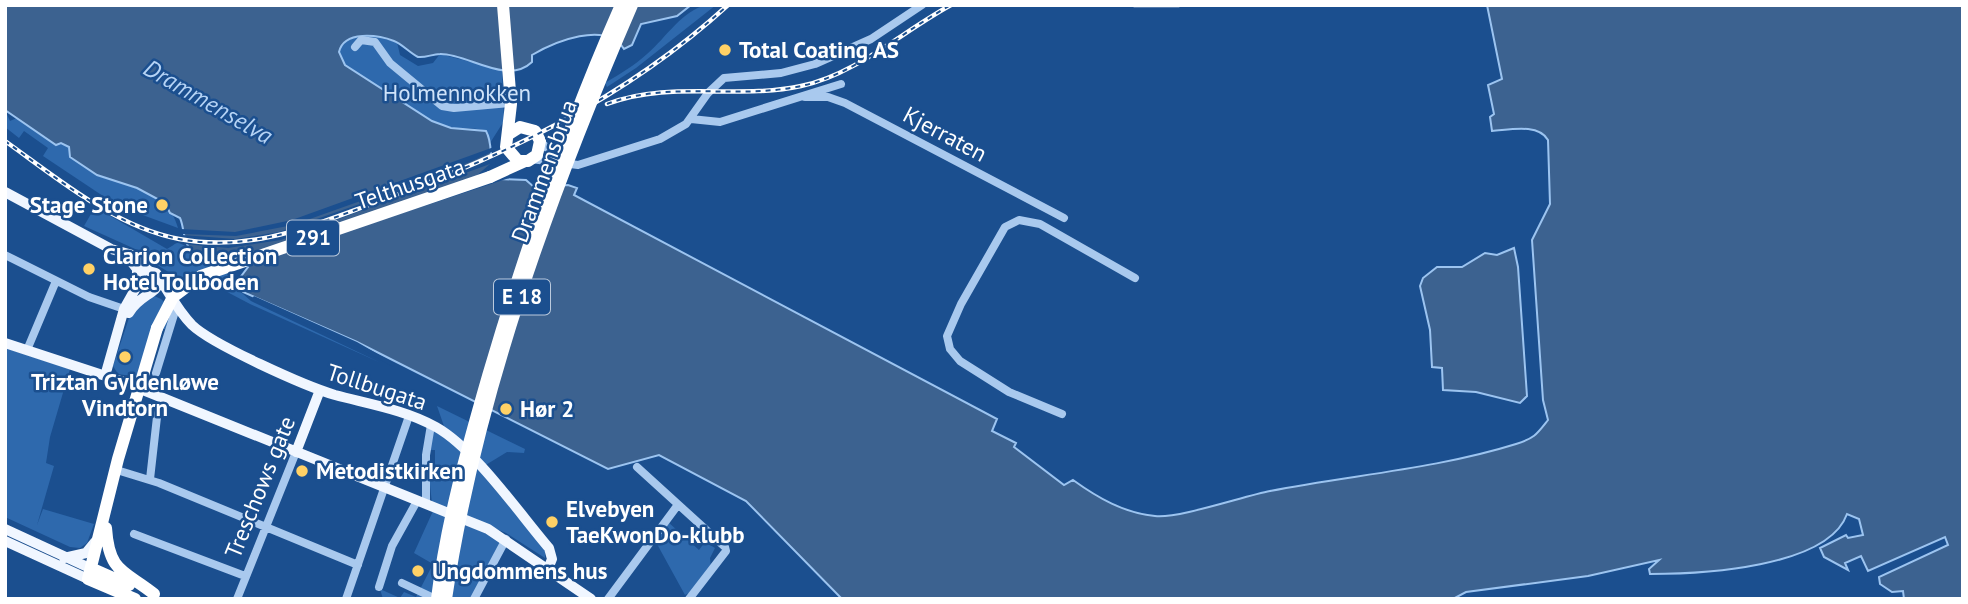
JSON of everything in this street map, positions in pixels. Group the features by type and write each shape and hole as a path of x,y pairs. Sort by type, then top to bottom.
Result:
{"highway":[{"path":"503,5 511,104 505,165"},
{"name":"Drammensbrua","path":"436,599 457,492 504,321 553,177 621,5"},
{"name":"Drammensbrua","path":"446,599 470,481 513,325 575,145 632,5"},
{"path":"507,151 514,159 528,160 539,152 540,142 535,131 524,127 511,104"},
{"path":"509,134 524,127"},
{"name":"Telthusgata","path":"91,573 148,358 157,328 173,297 201,276 458,191 490,177 505,165 528,160"},
{"name":"Telthusgata","path":"141,388 103,530 116,566 124,576 159,596"},
{"path":"91,573 130,598"},
{"name":"291","path":"91,573 159,596"}],"main road":[{"path":"5,192 124,254 136,256 141,277 153,289"},
{"path":"127,310 153,289 156,273 141,277"},
{"path":"106,372 112,363 127,310 141,277"},
{"name":"Tollbugata","path":"153,289 204,334 320,390 431,425 461,445 549,548 552,559 548,569"},
{"path":"5,343 106,372 506,539 591,599"},
{"name":"Treschows gate","path":"296,452 320,390"},
{"path":"5,529 91,573"},
{"name":"Telthusgata","path":"63,558 86,554 103,530"},
{"path":"5,541 91,573"}],"street":[{"path":"528,160 584,163 660,139 691,119 708,93 724,78 763,76 815,65 871,39 922,5"},
{"path":"355,47 361,40 375,41 390,63 442,106 454,108 511,104"},
{"name":"Kjerraten","path":"691,119 720,122 842,85"},
{"name":"Kjerraten","path":"805,97 828,97 845,103 1064,218"},
{"path":"540,142 563,162"},
{"path":"1062,414 1020,397 960,361 950,349 947,336 961,304 1005,227 1019,219 1041,224 1135,278"},
{"path":"5,255 56,281 127,310"},
{"path":"27,350 56,281"},
{"path":"156,373 175,306"},
{"path":"150,479 157,417 163,398"},
{"path":"346,599 409,416"},
{"path":"379,587 392,546 422,503 431,425"},
{"name":"Treschows gate","path":"237,599 296,452"},
{"path":"637,467 725,547 726,551 689,599"},
{"path":"120,471 150,479 358,565"},
{"path":"608,599 677,506"},
{"path":"134,534 245,576"},
{"path":"474,599 506,539"},
{"path":"402,583 436,599"}],"green space":[{"path":"707,5 716,5 636,68 607,87 605,83 642,58 682,18"},
{"name":"Holmennokken","path":"373,36 397,42 400,55 418,66 433,63 440,54 502,70 504,121 490,143 488,133 446,126 406,106 375,87 341,60 341,47 348,40"},
{"path":"5,110 10,121 19,117 69,147 77,158 95,171 151,195 163,203 178,228 118,206 43,156 48,148 24,131 19,138 5,127"},
{"path":"95,207 167,249 180,243 220,262 234,286 251,301 381,363 250,304 193,274 182,280 183,277 178,278 154,263 155,260 144,253 84,226"},
{"path":"152,295 172,309 165,329 161,329 137,377 118,374 113,366 130,315"},
{"path":"5,348 70,369 50,437 46,463 54,466 37,525 43,509 94,524 87,543 80,548 70,547 5,517"},
{"path":"437,406 525,449 524,453 507,452 484,466 445,429"},
{"path":"432,429 460,448 545,549 545,558 506,533 432,504 428,465 435,464 435,450 429,450"},
{"path":"433,511 503,541 474,599 383,599 380,589 400,598 404,592 416,597 433,564 414,553"},
{"path":"668,522 699,550 705,542 715,548 710,558 711,569 693,591 685,595 657,544 658,530"}],"water":[{"name":"Drammenselva","path":"5,5 691,5 677,16 641,24 632,45 624,49 616,40 605,36 580,36 532,55 532,62 522,69 511,71 487,67 451,55 418,57 394,41 371,36 347,40 339,52 345,65 432,121 451,128 486,131 493,167 499,179 526,180 535,188 568,185 577,188 574,195 997,419 992,431 1016,443 1014,447 1064,485 1073,480 1112,504 1133,512 1165,516 1270,491 1486,453 1527,440 1548,420 1543,400 1532,240 1550,204 1548,140 1530,129 1492,131 1490,117 1494,114 1488,85 1502,79 1487,5 1963,5 1963,599 1904,599 1903,591 1892,592 1880,584 1879,577 1948,545 1945,537 1868,571 1861,556 1845,563 1848,570 1824,557 1820,548 1846,535 1848,538 1863,535 1859,519 1847,514 1835,532 1815,546 1790,557 1760,564 1699,572 1650,574 1649,569 1659,560 1588,576 1466,592 1453,599 842,599 746,501 659,455 608,469 357,342 243,292 236,283 248,267 242,261 212,261 198,256 186,243 180,218 170,213 165,203 137,188 97,175 70,157 69,147 61,143 56,145 5,110"},
{"path":"1514,248 1518,267 1527,396 1520,403 1476,392 1443,390 1442,368 1432,367 1430,330 1420,286 1423,278 1437,267 1462,267 1485,253 1497,255"}],"pier":[{"path":"494,147 494,151 470,162 293,225 236,236 182,234 181,229 235,232 292,220"},
{"path":"494,153 497,172 512,177 242,266 475,177 490,164 281,240 228,248 184,244 182,235 235,239 279,232 432,179"},
{"path":"254,296 357,342 395,364 393,367 353,344 251,300"}],"railway":[{"path":"5,141 87,199 132,224 179,239 204,242 253,240 346,214 418,187 513,146 604,98 647,70 728,5"},
{"path":"607,104 655,93 777,90 801,86 860,62 951,5"},
{"path":"1134,5 1179,5"}],"place":[{"name":"Total Coating AS","path":"725,50"},
{"name":"Stage Stone","path":"162,205"},
{"name":"Clarion Collection Hotel Tollboden","path":"89,269"},
{"name":"Triztan Gyldenløwe Vindtorn","path":"125,357"},
{"name":"Hør 2","path":"506,409"},
{"name":"Metodistkirken","path":"302,471"},
{"name":"Elvebyen TaeKwonDo-klubb","path":"552,522"},
{"name":"Ungdommens hus","path":"418,571"}]}
